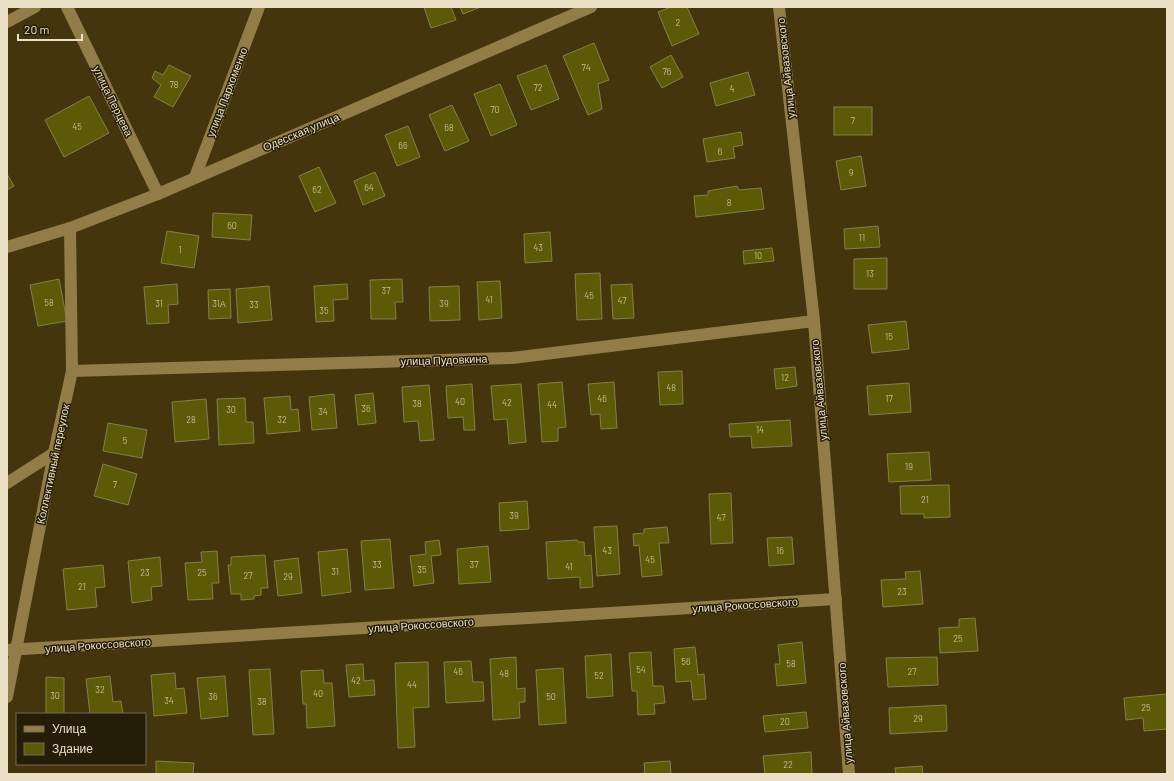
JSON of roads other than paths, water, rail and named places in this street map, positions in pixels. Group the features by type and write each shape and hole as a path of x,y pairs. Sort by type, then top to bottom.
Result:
{"street":[{"path":"7,22 35,7"},
{"name":"улица Перцева","path":"68,7 158,194"},
{"name":"улица Пархоменко","path":"196,178 259,7"},
{"name":"Одесская улица","path":"7,247 70,228 158,194 591,7"},
{"name":"улица Айвазовского","path":"779,7 814,321 849,774"},
{"name":"Коллективный переулок","path":"7,697 12,650 72,371 70,228"},
{"name":"улица Пудовкина","path":"72,371 512,358 814,321"},
{"path":"7,483 54,453"},
{"name":"улица Рокоссовского","path":"12,650 836,599"}]}
